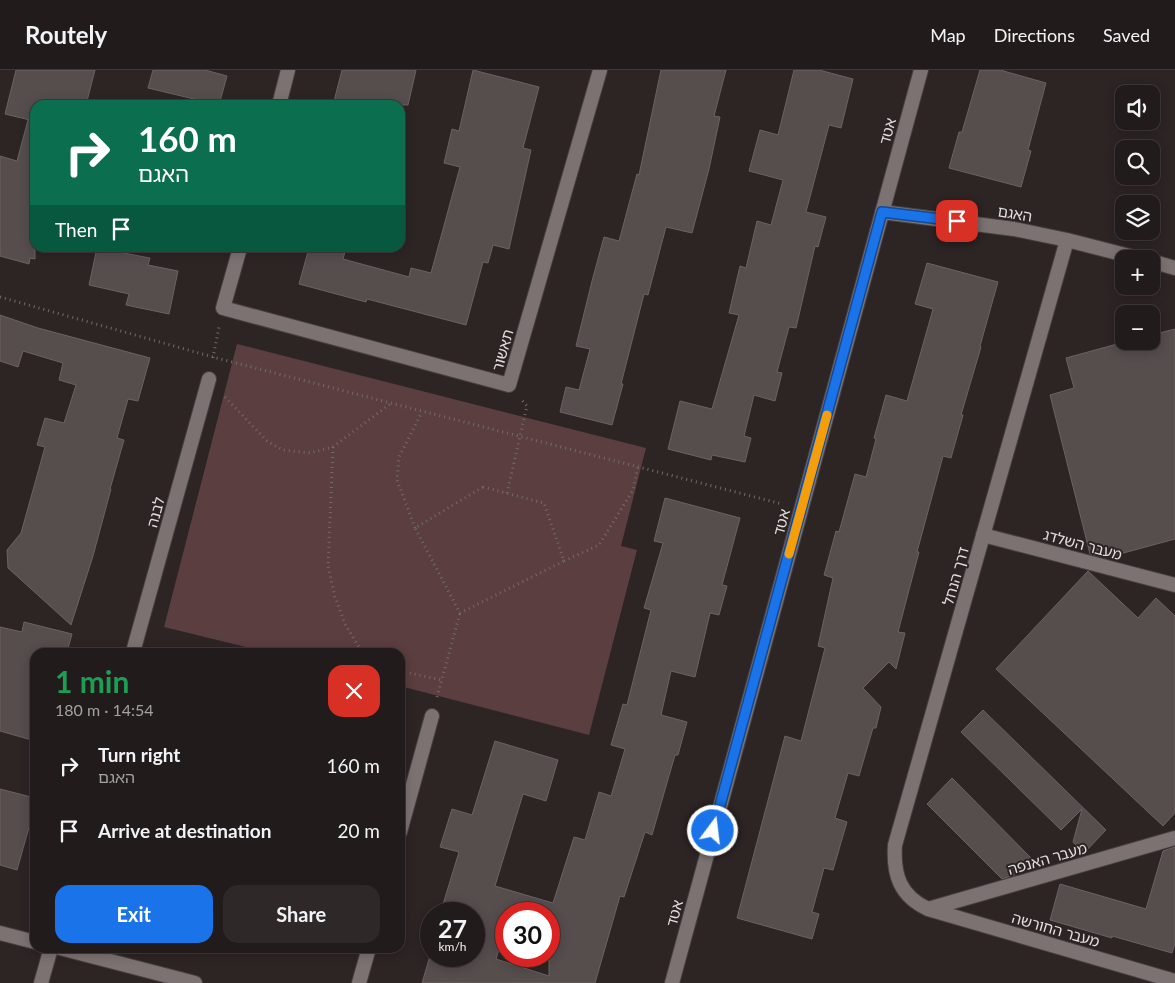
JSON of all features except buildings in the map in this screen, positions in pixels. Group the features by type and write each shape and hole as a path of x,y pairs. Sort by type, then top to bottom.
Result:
{"street":[{"path":"280,100 288,70"},
{"name":"תאשור","path":"223,308 509,385 600,70"},
{"name":"אטד","path":"672,983 921,70"},
{"name":"האגם","path":"882,212 1014,228 1115,252"},
{"name":"דרך הנחל","path":"928,909 910,898 899,882 894,864 895,845 1067,240"},
{"path":"223,308 239,252"},
{"path":"1160,264 1175,268"},
{"name":"לבנה","path":"134,648 209,379"},
{"name":"מעבר השלדג","path":"983,535 1175,585"},
{"path":"405,814 432,716"},
{"name":"מעבר האנפה","path":"928,909 1175,838"},
{"name":"מעבר החורשה","path":"928,909 1175,981"},
{"path":"0,933 30,941"},
{"path":"42,983 50,953"},
{"path":"79,953 195,983"},
{"path":"359,983 368,953"}],"path":[{"path":"0,297 213,357 390,404 801,509"},
{"path":"223,308 209,379 268,442 282,450 310,454 332,447 390,404"},
{"path":"507,493 527,406 509,385"},
{"path":"422,412 399,457 397,480 415,528 460,613 432,716"},
{"path":"332,447 328,566 335,597 346,624 360,648"},
{"path":"460,613 598,545 633,490 638,466"},
{"path":"415,528 483,487 544,503 564,562"},
{"path":"405,672 442,680"}],"shaded area":[{"path":"237,344 646,448 621,546 637,550 589,735 405,687 405,648 250,648 164,627"}],"slow traffic":[{"path":"789,554 827,415"}],"route":[{"path":"713,831 882,212 957,221"}]}
